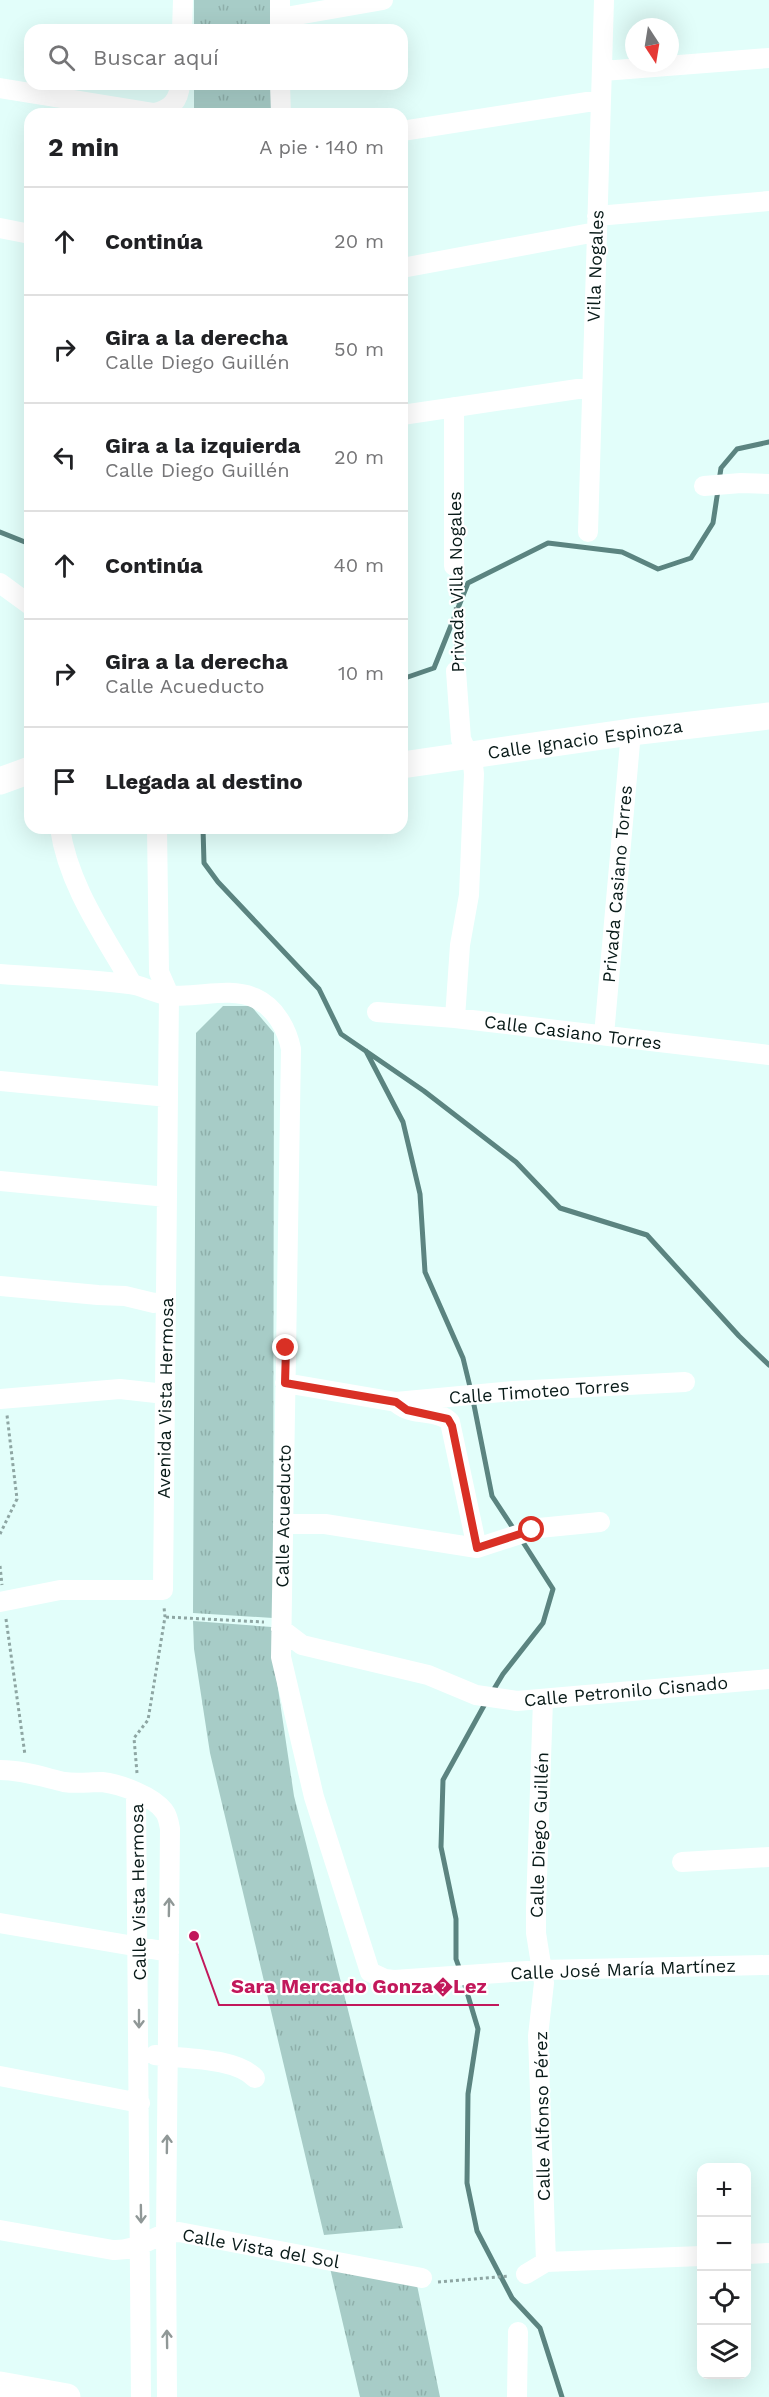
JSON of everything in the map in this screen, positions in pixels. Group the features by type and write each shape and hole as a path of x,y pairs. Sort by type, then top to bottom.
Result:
{"street":[{"path":"182,24 183,0"},
{"path":"280,16 383,0"},
{"name":"Villa Nogales","path":"588,532 604,0"},
{"path":"603,71 769,58"},
{"path":"0,88 48,105 89,108"},
{"path":"169,108 178,96 179,90"},
{"path":"280,90 280,108"},
{"path":"408,130 600,100"},
{"path":"408,267 596,224 769,201"},
{"path":"0,228 24,233"},
{"path":"408,414 591,387"},
{"name":"Privada Villa Nogales","path":"454,407 454,566"},
{"path":"706,486 769,484"},
{"path":"0,583 24,601"},
{"name":"Privada Villa Nogales","path":"455,1018 460,945 467,909 470,873 474,774 461,739 456,671"},
{"name":"Calle Ignacio Espinoza","path":"408,764 631,732 769,716"},
{"name":"Privada Casiano Torres","path":"604,1035 631,732"},
{"path":"0,781 24,772"},
{"path":"61,834 64,849 78,886 132,984"},
{"path":"157,834 159,972 169,995"},
{"path":"0,974 132,984 169,995"},
{"name":"Calle Acueducto","path":"169,995 228,992 256,998 269,1008 284,1026 291,1049 281,1657 314,1797 370,1972"},
{"name":"Avenida Vista Hermosa","path":"163,1590 169,995"},
{"name":"Calle Casiano Torres","path":"377,1012 455,1018 769,1055"},
{"path":"0,1082 168,1097"},
{"path":"0,1181 167,1197"},
{"path":"0,1286 125,1296 154,1303 166,1301"},
{"name":"Calle Timoteo Torres","path":"285,1383 404,1402 513,1391 686,1382"},
{"path":"3,1399 120,1389 165,1394"},
{"path":"404,1402 407,1410 445,1417 450,1422 477,1548"},
{"path":"283,1524 325,1524 477,1548 539,1528 600,1522"},
{"path":"2,1601 60,1590 163,1590"},
{"name":"Calle Petronilo Cisnado","path":"281,1626 302,1645 435,1677 476,1695 506,1700 543,1700 769,1678"},
{"name":"Calle Diego Guillén","path":"541,1970 536,1933 536,1908 543,1700"},
{"path":"0,1770 27,1772 66,1782 113,1784 136,1793"},
{"name":"Calle Vista Hermosa","path":"141,2397 136,1793 155,1802 164,1811 170,1829 166,2234 167,2397"},
{"path":"682,1862 769,1857"},
{"path":"0,1923 169,1952"},
{"name":"Calle José María Martínez","path":"370,1972 385,1979 394,1980 541,1970 769,1965"},
{"name":"Calle Alfonso Pérez","path":"541,1970 544,1991 538,2045 546,2262"},
{"path":"139,2053 229,2064 249,2071 255,2078"},
{"path":"0,2076 140,2103"},
{"name":"Calle Vista del Sol","path":"0,2230 126,2251 166,2234 179,2232 422,2278"},
{"path":"751,2254 769,2253"},
{"path":"526,2274 546,2262 697,2256"},
{"path":"517,2397 518,2332"},
{"path":"0,2385 67,2397"}],"path":[{"name":"Privada Villa Nogales","path":"454,566 456,671"},
{"path":"0,1534 17,1499 3,1399"},
{"path":"136,1793 138,1762 134,1738 148,1720 165,1617 163,1590"},
{"path":"2,1601 27,1772"},
{"path":"165,1617 281,1626"},
{"path":"422,2278 440,2282 526,2274"}],"green space":[{"path":"194,0 273,0 273,24 194,24"},
{"path":"194,90 273,90 273,108 194,108"},
{"path":"223,1006 251,1006 274,1033 273,1618 193,1613 196,1033"},
{"path":"193,1621 272,1627 272,1648 294,1796 403,2228 324,2235 210,1753 194,1649"},
{"path":"330,2268 417,2285 440,2397 360,2397"}],"waterway":[{"path":"719,481 721,468 737,449 769,442"},
{"path":"408,677 434,668 468,583 548,543 622,552 658,569 691,558 713,523 718,490"},
{"path":"0,532 24,542"},
{"path":"203,834 204,863 218,882 319,989 341,1034 424,1091 516,1162 560,1208 647,1235 739,1336 769,1365"},
{"path":"366,1051 403,1122 420,1194 425,1272 463,1358 471,1391"},
{"path":"473,1400 492,1496 515,1531"},
{"path":"491,1694 503,1674 543,1623 553,1589 521,1539"},
{"path":"460,1970 456,1959 456,1919 441,1847 443,1780 486,1702"},
{"path":"463,1979 478,2029 468,2094 467,2183 477,2231 512,2298 540,2328 562,2397"}],"place":[{"name":"Sara Mercado Gonza�Lez","path":"194,1936"}],"route":[{"path":"286,1348 285,1383 396,1402 415,1413 448,1419 452,1426 477,1548 532,1530"}]}
